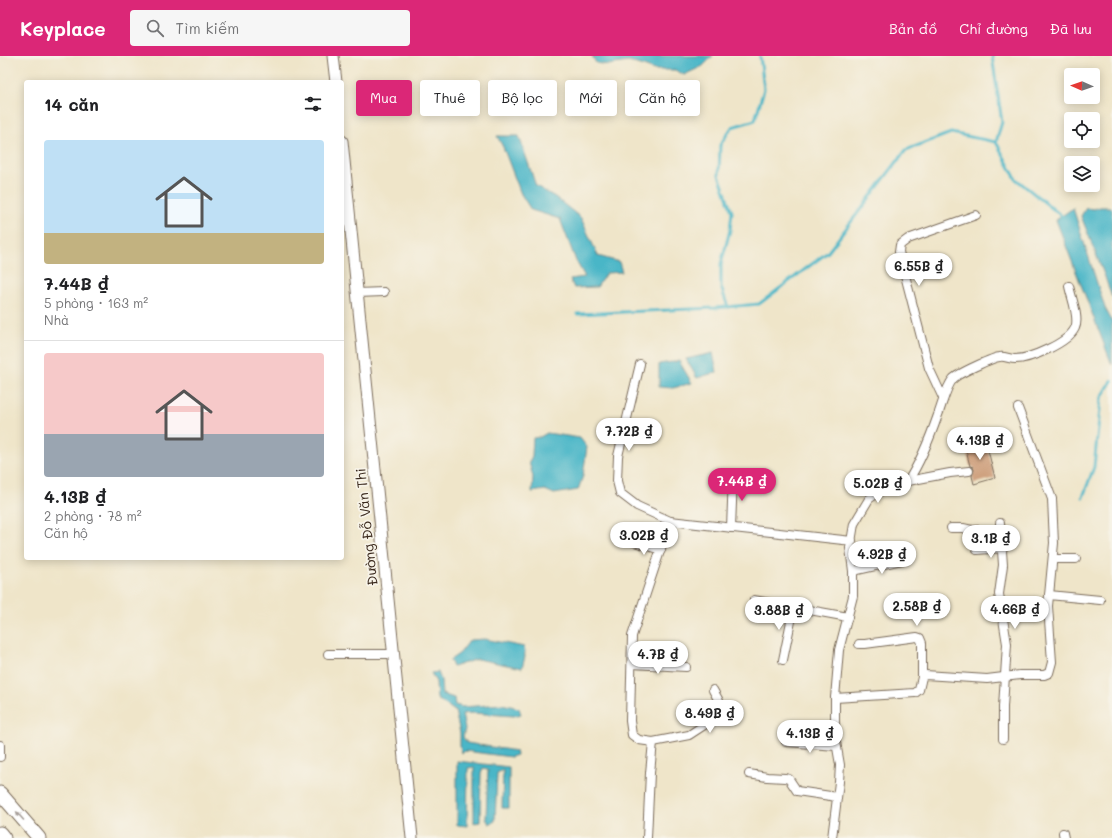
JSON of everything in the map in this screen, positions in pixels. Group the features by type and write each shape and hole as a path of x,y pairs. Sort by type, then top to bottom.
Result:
{"main road":[{"path":"0,793 39,838"},
{"path":"0,833 4,838"}],"street":[{"path":"334,56 336,80"},
{"name":"Đường Đỗ Văn Thi","path":"344,161 412,838"},
{"path":"943,398 929,368 899,252 900,245 908,239 976,215"},
{"path":"908,481 919,464 943,398 952,380 958,375 1000,356 1015,359 1031,357 1054,347 1067,337 1075,328 1076,316 1069,286"},
{"path":"357,293 384,292"},
{"path":"640,364 618,456 617,481 620,492 637,506 670,522 852,541"},
{"path":"922,677 925,675 988,679 1020,675 1044,675 1049,673 1052,662 1048,606 1054,559 1052,499 1018,408"},
{"path":"832,838 840,765 836,746 835,698 839,650 853,596 853,571 850,555 854,524 869,499 890,484 950,472 970,471"},
{"path":"731,528 733,476"},
{"path":"670,522 632,636 630,721 632,735 639,740 654,742 689,735 715,718 719,701 713,690"},
{"path":"951,528 972,530 1000,526 1003,548 1002,576 999,594 1007,644 1003,707 1003,739"},
{"path":"634,542 661,550"},
{"path":"977,550 1003,548"},
{"path":"853,571 906,559"},
{"path":"1054,559 1076,559"},
{"path":"1049,595 1100,600"},
{"path":"754,600 848,617"},
{"path":"783,660 794,607"},
{"path":"835,698 915,692 918,690 922,677 922,643 920,638 917,637 859,644"},
{"path":"328,654 393,654"},
{"path":"632,664 686,667"},
{"path":"648,838 650,773 654,742"},
{"path":"786,742 836,746"},
{"path":"0,744 0,757"},
{"path":"749,774 789,779 797,792 837,797"}],"water":[{"path":"592,56 713,56 703,66 684,75 675,70 654,70 628,62 608,65 596,63"},
{"path":"497,136 519,136 536,186 555,197 581,218 598,256 619,262 622,272 606,273 597,287 574,288 570,279 585,277 576,261 560,219 531,210 521,194 503,147"},
{"path":"1100,207 1111,207 1112,209 1112,298 1081,216 1086,208 1094,209"},
{"path":"1073,208 1105,308 1112,321 1112,365 1056,220"},
{"path":"713,353 717,372 697,378 686,359"},
{"path":"679,361 692,383 673,388 659,387 659,364"},
{"path":"547,433 580,438 587,447 583,476 578,490 554,494 545,490 532,492 533,477 529,462 532,456 533,438 540,437"},
{"path":"485,639 524,647 525,657 522,668 477,659 453,667 450,660 460,653 470,640"},
{"path":"438,672 441,680 442,694 454,698 455,705 463,707 502,704 519,708 521,714 514,716 472,713 462,714 465,729 463,737 467,743 516,751 517,755 511,757 465,751 462,753 460,746 460,733 455,711 437,699 436,682 431,673"},
{"path":"457,761 509,767 509,808 502,808 503,770 497,773 495,821 489,824 486,818 488,769 483,768 481,773 480,822 474,823 474,767 468,768 467,826 457,825"}],"building":[{"path":"985,438 995,478 974,484 972,476 974,470 973,467 970,466 964,443"}],"waterway":[{"path":"728,307 721,287 721,264 730,230 732,212 719,175 720,145 732,127 755,120 764,89 760,56"},
{"path":"992,56 1002,122 996,142"},
{"path":"577,314 715,308 759,304 828,252 906,150 951,133 996,142 1016,179 1064,218"},
{"path":"1083,497 1094,467 1101,399 1112,380"}]}
